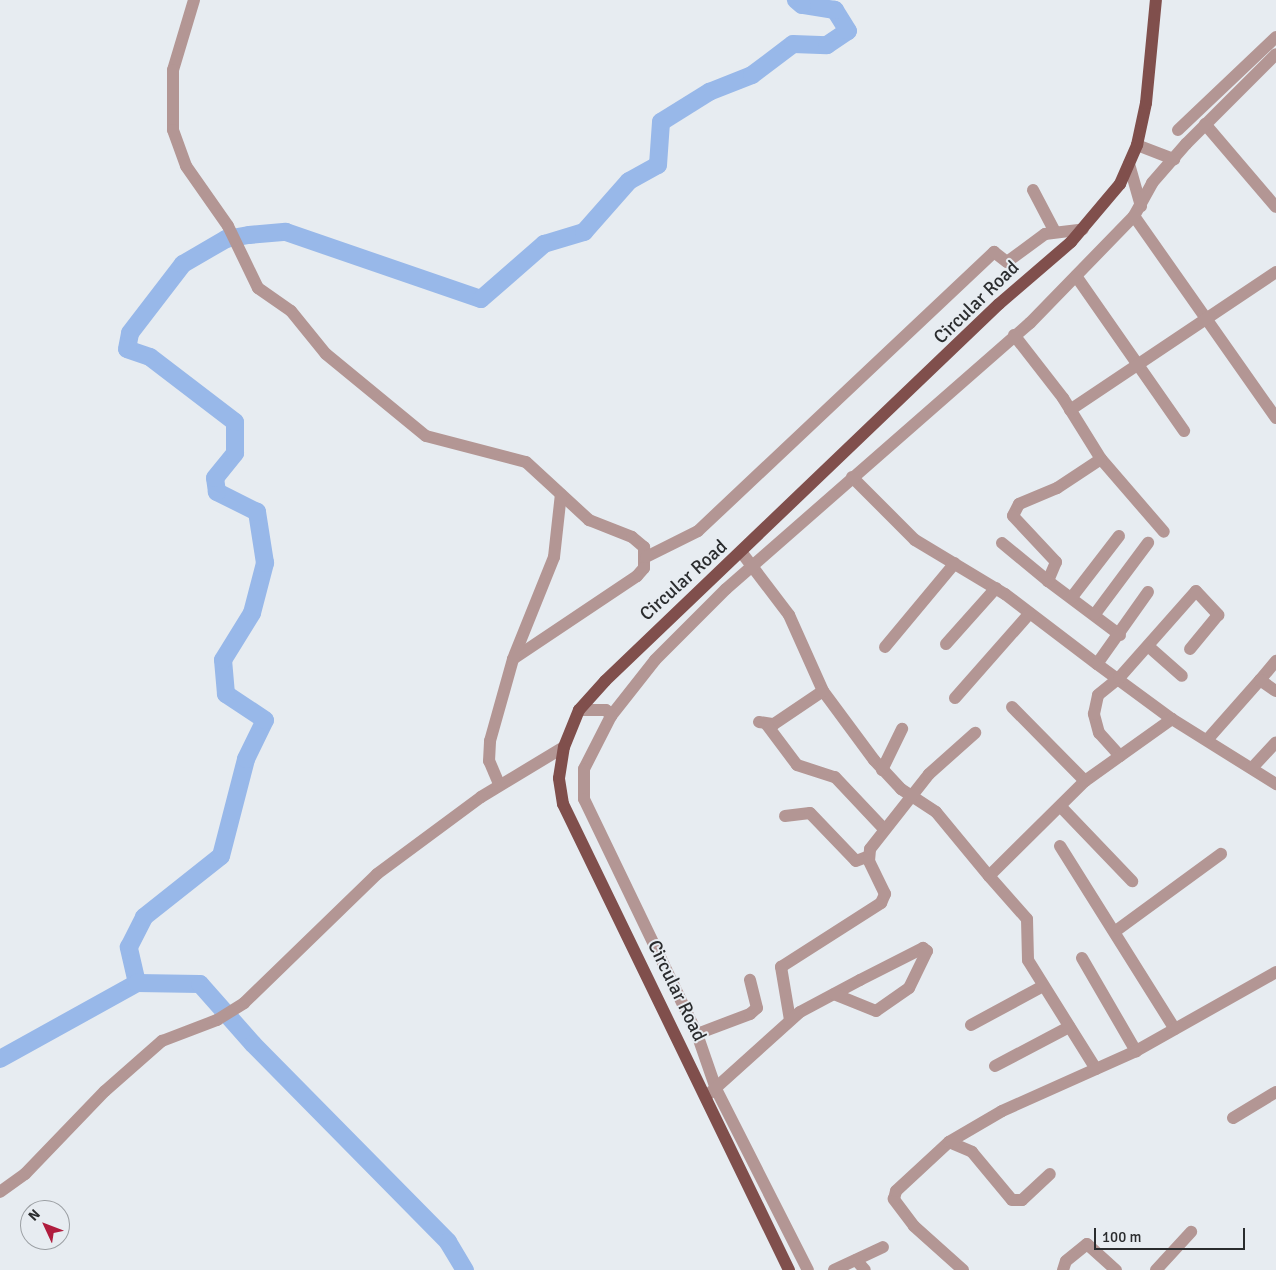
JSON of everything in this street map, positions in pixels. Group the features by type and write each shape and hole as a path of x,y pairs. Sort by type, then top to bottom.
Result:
{"main road":[{"name":"Circular Road","path":"789,1270 711,1092 562,804 559,778 564,747 579,710 689,600 742,553 1083,229 1120,184 1137,145 1146,103 1156,0"}],"street":[{"path":"194,0 173,70 173,130 200,191 228,226 258,288 291,311 314,343 426,436 449,445 506,454 526,462 589,520 632,537 644,548 646,558"},
{"path":"1178,130 1276,37"},
{"path":"808,1270 711,1092 697,1034 584,799 584,768 611,716 655,660 751,566 1014,335 1076,276 1137,211 1152,183 1205,124 1276,54"},
{"path":"1205,124 1276,207"},
{"path":"1137,145 1174,159"},
{"path":"1129,164 1137,211 1205,320 1276,418"},
{"path":"1033,190 1054,230"},
{"path":"513,659 637,576 646,558 698,531 994,252 1007,262 1054,230 1083,229"},
{"path":"1070,410 1276,272"},
{"path":"1076,276 1184,431"},
{"path":"1014,335 1070,410 1100,459 1164,532"},
{"path":"1048,581 1056,562 1013,516 1013,509 1100,459"},
{"path":"852,477 915,540 996,588 1097,664 1119,678 1172,720 1276,784"},
{"path":"499,784 489,761 490,741 513,659 554,557 561,494"},
{"path":"1072,597 1119,536"},
{"path":"1002,543 1048,581 1095,614 1120,635"},
{"path":"1095,614 1148,543"},
{"path":"742,553 790,615 823,691 882,770 911,796 936,812 1027,918 1028,960 1096,1069"},
{"path":"885,647 955,563"},
{"path":"946,644 996,588"},
{"path":"1120,756 1099,734 1094,714 1098,695 1119,678 1196,591 1218,615 1190,649"},
{"path":"1097,664 1120,635 1148,592"},
{"path":"955,698 1030,613"},
{"path":"1148,646 1182,676"},
{"path":"1207,740 1276,661"},
{"path":"1260,680 1276,691"},
{"path":"823,691 790,716 763,723 797,765 834,777 884,829"},
{"path":"1012,707 1085,781"},
{"path":"579,710 606,710 611,716"},
{"path":"989,876 1062,807 1085,781 1172,720"},
{"path":"882,770 902,729"},
{"path":"785,816 810,813 856,861 869,856 884,829 911,796 975,733"},
{"path":"1252,768 1276,742"},
{"path":"0,1192 32,1168 105,1091 162,1041 217,1020 244,1003 356,891 499,784 564,747"},
{"path":"1062,807 1132,881"},
{"path":"1060,846 1117,930 1175,1029"},
{"path":"1117,930 1221,854"},
{"path":"790,1020 781,967 873,910 885,898 869,856"},
{"path":"711,1092 790,1020 834,994 923,948 928,951 909,988 876,1011 834,994"},
{"path":"1082,958 1136,1051"},
{"path":"963,1270 914,1226 893,1195 949,1142 1002,1111 1136,1051 1272,974 1276,987"},
{"path":"697,1034 750,1014 757,1008 750,980"},
{"path":"970,1025 1043,986"},
{"path":"996,1066 1069,1027"},
{"path":"1233,1118 1276,1092"},
{"path":"949,1142 972,1152 991,1170 996,1186 1012,1200 1022,1200 1050,1174"},
{"path":"1156,1270 1191,1232"},
{"path":"1063,1270 1066,1261 1087,1244 1116,1270"},
{"path":"834,1270 883,1247"},
{"path":"856,1260 865,1270"}],"waterway":[{"path":"137,983 129,947 144,917 221,856 246,759 265,720 226,694 223,660 252,613 265,563 257,512 217,492 215,478 235,453 235,422 150,357 127,349 130,333 183,264 226,239 249,235 286,232 481,299 544,244 584,232 629,181 658,165 661,122 709,92 752,75 793,44 827,45 848,31 835,10 802,5 796,0"},
{"path":"0,1059 137,983 200,984 253,1044 448,1242 465,1270"}]}
